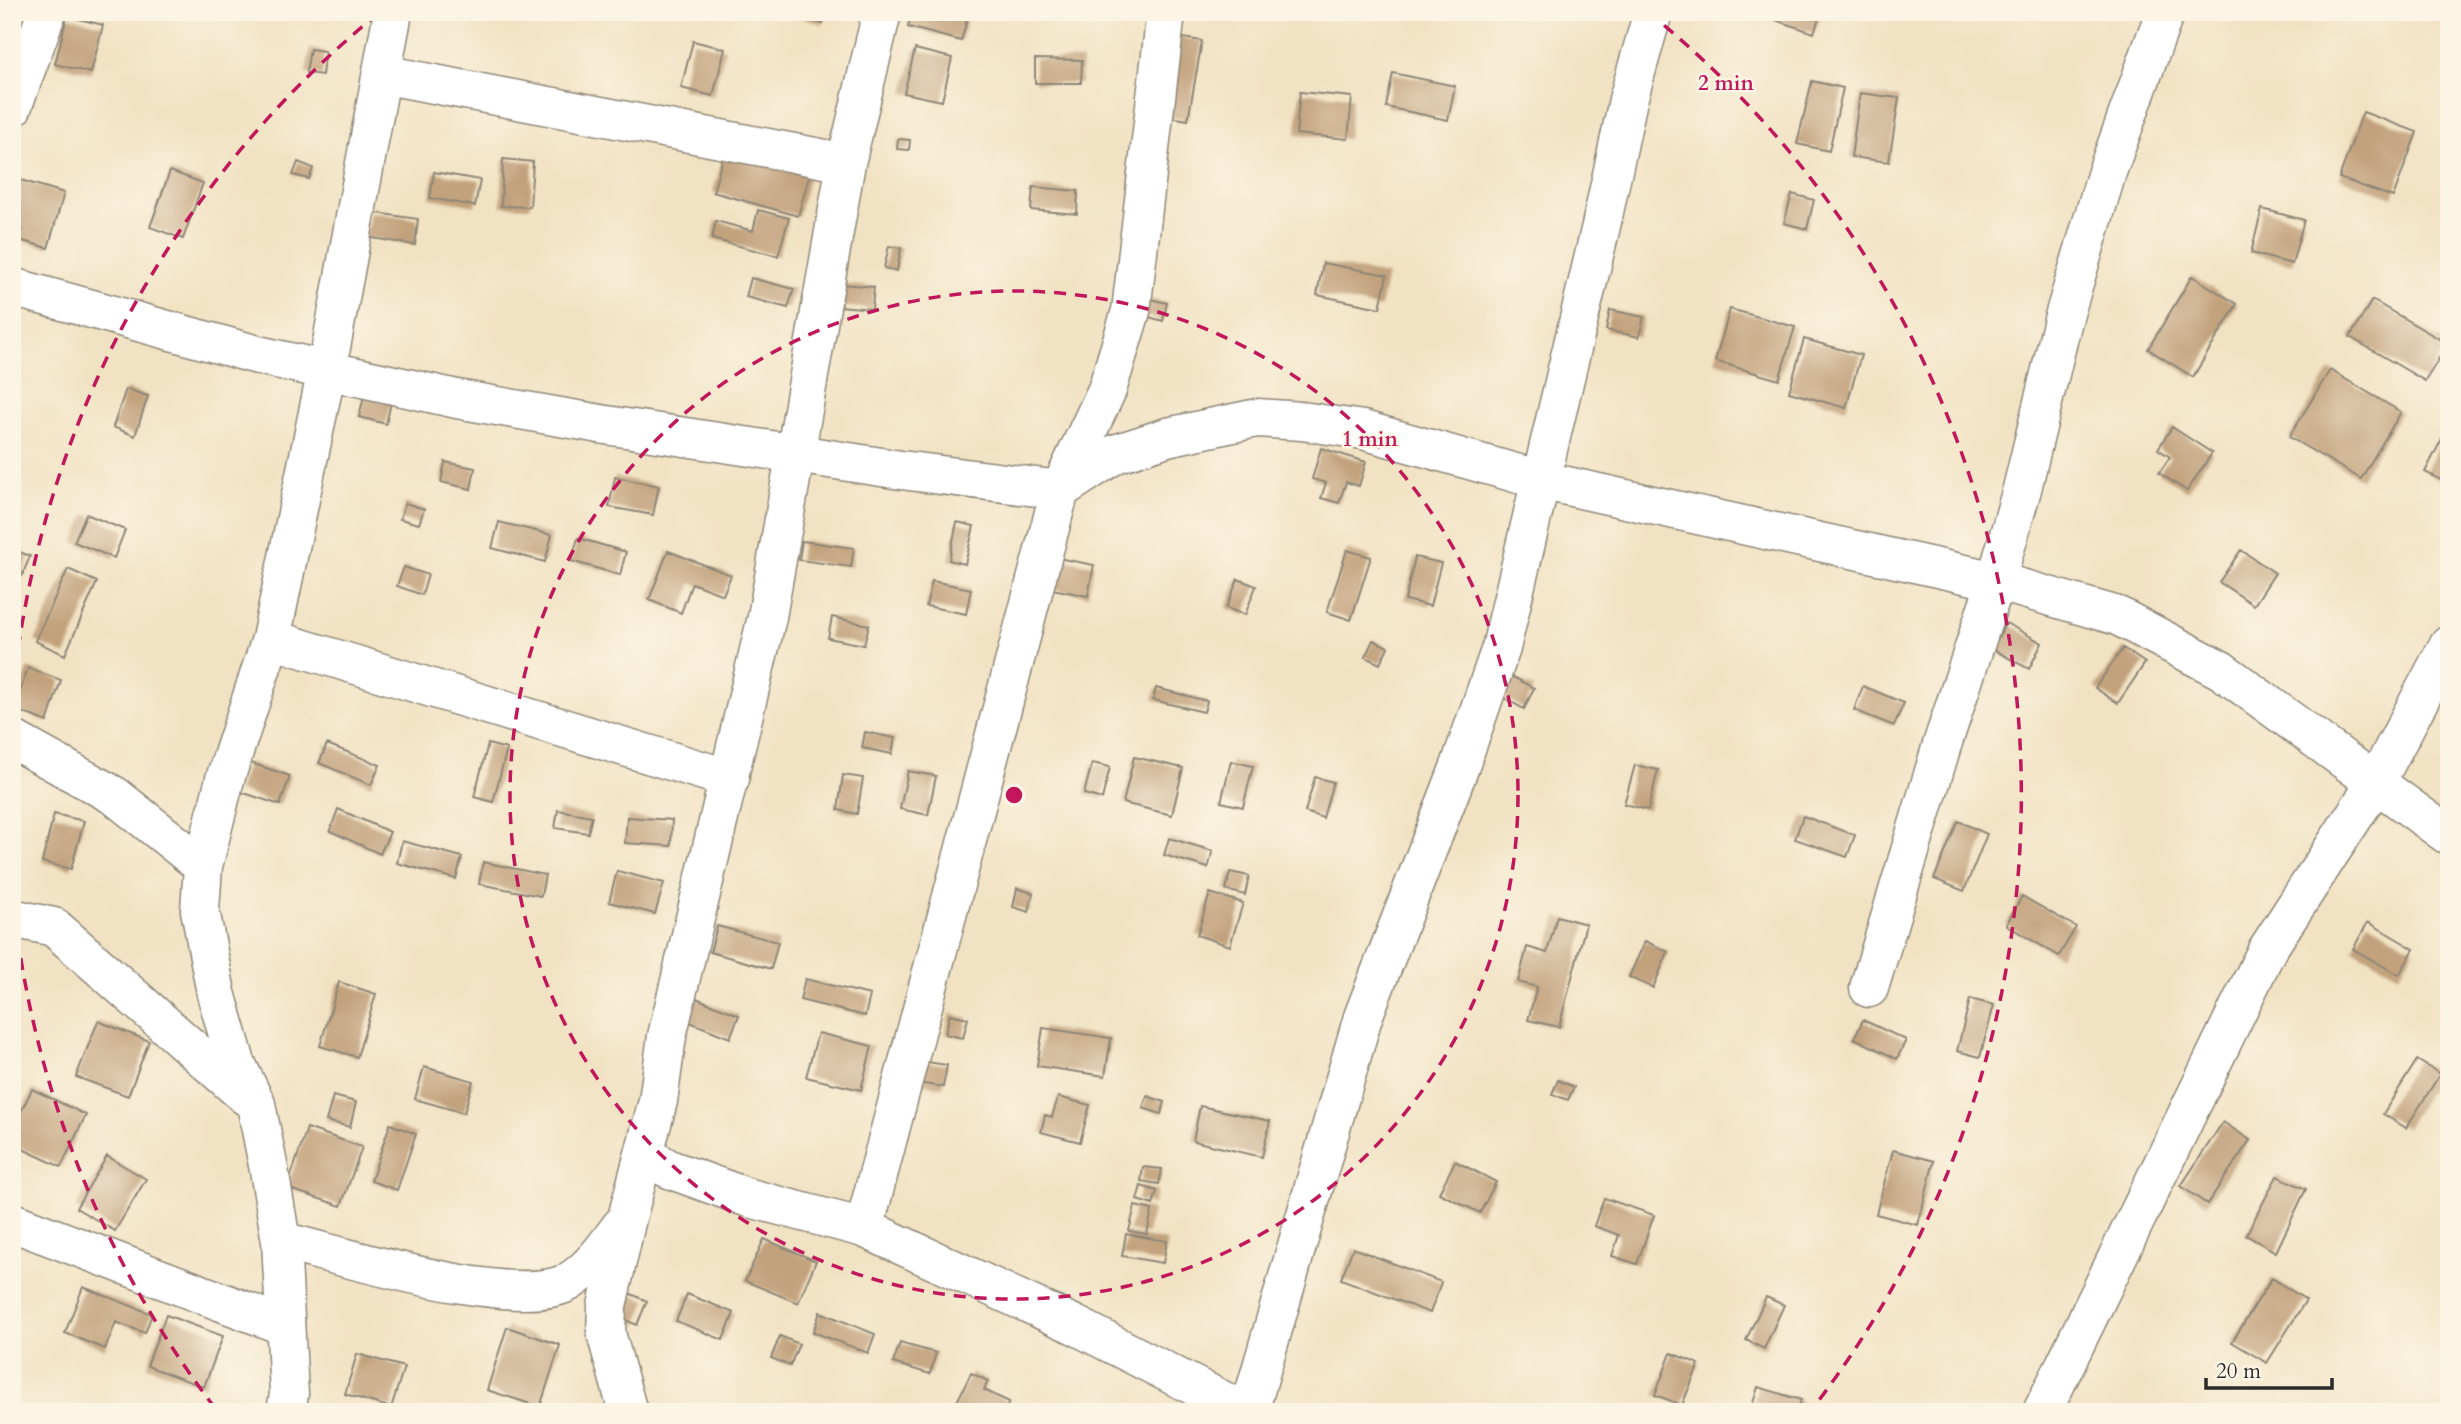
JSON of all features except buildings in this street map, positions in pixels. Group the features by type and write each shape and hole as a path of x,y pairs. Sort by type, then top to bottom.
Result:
{"street":[{"path":"12,108 47,12"},
{"path":"286,1412 289,1394 281,1241 256,1104 236,1063 216,993 200,909 203,866 225,779 271,639 327,369 393,12"},
{"path":"628,1412 606,1333 607,1306 626,1218 658,1101 667,1036 768,617 846,163 881,12"},
{"path":"864,1228 1060,491 1107,390 1131,311 1166,12"},
{"path":"645,1155 669,1169 746,1197 864,1228 1075,1325 1247,1412 1363,1017 1460,766 1501,648 1628,100 1653,12"},
{"path":"1869,988 1942,745 1996,581 2022,489 2063,320 2107,172 2165,12"},
{"path":"382,74 846,163"},
{"path":"12,287 258,355 457,399 606,425 1060,491 1115,454 1167,437 1257,418 1363,430 1541,480 1996,581 2118,617 2221,670 2449,836"},
{"path":"271,639 730,779"},
{"path":"2042,1412 2267,950 2375,783 2449,644"},
{"path":"12,739 115,796 203,866"},
{"path":"12,918 54,927 256,1104"},
{"path":"281,1241 452,1282 504,1291 540,1290 569,1281 601,1254 626,1218"},
{"path":"12,1222 285,1326"}]}
